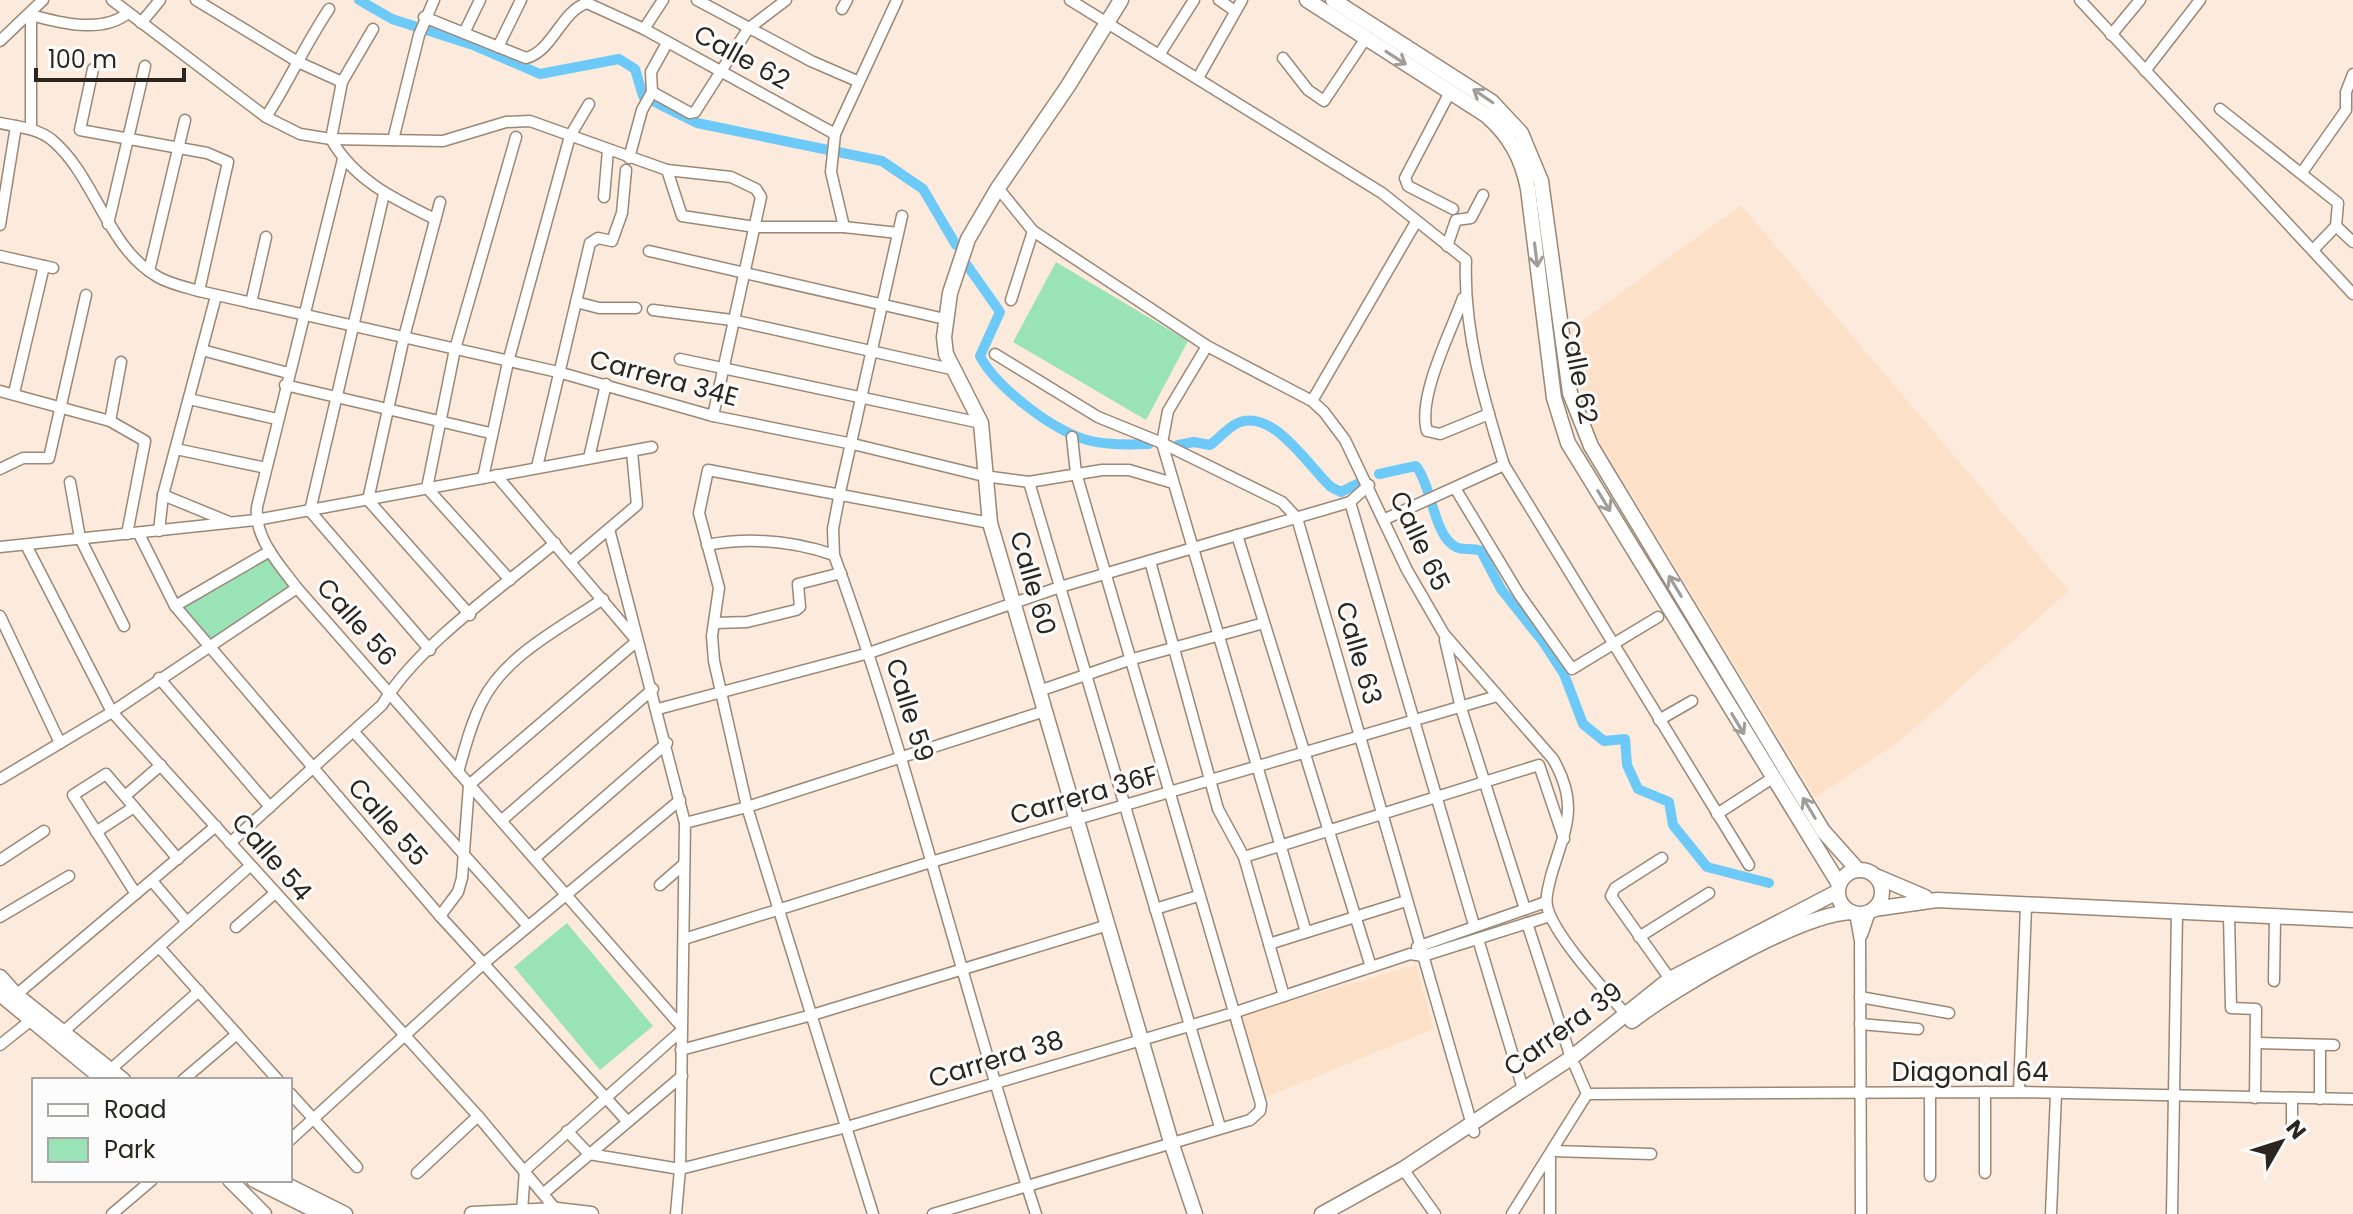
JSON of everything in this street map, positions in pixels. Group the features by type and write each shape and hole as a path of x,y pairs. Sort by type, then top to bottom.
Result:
{"main road":[{"name":"Calle 60","path":"1121,0 968,239 945,319 944,337 951,369 981,423 985,438 984,476 990,523 1171,1142 1195,1214"},
{"name":"Calle 62","path":"1307,0 1499,125 1509,138 1524,169 1554,398 1568,443 1838,888"},
{"name":"Calle 62","path":"1333,0 1492,102 1521,133 1541,181 1570,393 1591,446 1823,831 1857,869"},
{"path":"1877,877 1882,893 1863,912 1841,904 1838,888 1846,874 1857,869 1877,877 1908,892 1937,900 2353,920"},
{"name":"Carrera 39","path":"1342,1214 1573,1062 1629,1018 1670,979 1838,888"},
{"name":"Carrera 39","path":"1629,1018 1714,968 1821,918 1937,900"},
{"path":"0,977 16,995 63,1032 107,1075"},
{"path":"0,994 30,1021 107,1075"},
{"name":"Carrera 39","path":"1472,1128 1523,1089 1573,1062"},
{"name":"Carrera 39","path":"1322,1214 1405,1173"},
{"path":"232,1182 264,1214"},
{"path":"258,1182 322,1214"},
{"path":"281,1182 345,1214"},
{"path":"472,1214 522,1211 591,1214"}],"street":[{"path":"0,41 31,15 43,0"},
{"path":"112,0 266,117 300,134 331,139 443,141 518,120 667,170 731,177 760,192 713,416"},
{"path":"141,23 160,0"},
{"path":"196,0 298,62 342,82"},
{"path":"393,140 419,35 434,0"},
{"path":"464,33 480,0"},
{"path":"424,20 498,47 521,0"},
{"path":"644,29 663,0"},
{"path":"697,0 748,29 857,81"},
{"path":"651,94 690,113 698,108 748,29 786,0"},
{"path":"844,227 831,172 835,134 897,0"},
{"path":"1070,0 1382,193 1466,260 1464,297 1489,414 1504,465 1749,865"},
{"path":"1159,55 1194,0"},
{"path":"1219,0 1235,11"},
{"path":"1198,78 1242,0"},
{"path":"2080,0 2353,294"},
{"path":"2111,35 2140,0"},
{"path":"2145,71 2200,0"},
{"name":"Calle 62","path":"498,47 526,58 537,54 583,4 601,4 721,74 835,134"},
{"path":"266,117 298,62 299,53 329,9"},
{"path":"31,15 88,24 116,21 128,13"},
{"path":"31,15 31,128"},
{"path":"373,29 342,82 331,139 343,159 384,194 435,219"},
{"path":"1283,58 1308,90 1322,101 1329,99 1366,38"},
{"path":"629,158 642,110 651,94 651,72 667,43"},
{"path":"108,224 145,66"},
{"path":"93,69 80,130 226,159 229,166 199,291"},
{"path":"2303,171 2346,110 2346,92 2353,74"},
{"path":"1450,92 1405,178 1408,186 1453,209"},
{"path":"483,478 490,433 508,362 570,136 589,104"},
{"path":"2220,109 2303,171 2338,203 2336,226 2314,249"},
{"path":"149,271 185,120"},
{"path":"0,123 31,128 51,139 73,162 108,224 149,271"},
{"path":"0,225 16,126"},
{"path":"427,488 438,421 455,349 516,137"},
{"path":"604,197 608,150"},
{"path":"256,520 285,385 343,159"},
{"path":"537,467 590,243 598,238 612,241 622,213 626,170"},
{"path":"667,170 682,216 755,227 844,227 898,233"},
{"name":"Calle 65","path":"998,188 1033,231 1207,346 1312,401 1345,440 1425,606 1444,634 1553,759 1564,778 1569,798 1564,840 1546,902"},
{"path":"310,511 384,194"},
{"path":"1447,246 1456,220 1471,218 1483,195"},
{"path":"368,500 404,337 440,202"},
{"name":"Calle 59","path":"902,216 874,352 840,492 833,529 834,555 902,755 993,1082 1036,1214"},
{"path":"1312,401 1416,222"},
{"path":"2336,226 2353,242"},
{"path":"1011,300 1033,231"},
{"path":"251,303 266,237"},
{"path":"649,251 742,275 945,319"},
{"path":"0,256 48,267 14,393"},
{"name":"Carrera 34E","path":"149,271 216,296 558,372 713,416 853,444 984,476 1029,482 1076,473 1129,470 1173,483"},
{"path":"0,469 23,458 49,458 63,408 86,295"},
{"path":"159,531 163,495 216,296"},
{"path":"1464,297 1427,397 1425,424 1427,431 1440,434 1489,414"},
{"path":"576,302 599,308 636,308"},
{"path":"653,310 732,320 951,369"},
{"path":"1207,346 1168,411 1162,443 1306,932"},
{"path":"202,350 288,373"},
{"path":"995,354 1098,417 1162,443 1282,502 1297,518"},
{"path":"680,359 981,423"},
{"path":"110,421 121,362"},
{"path":"589,458 606,384"},
{"path":"285,385 490,433"},
{"path":"0,391 110,421 145,441 133,534"},
{"path":"189,399 277,419"},
{"path":"933,1214 1250,1120 1260,1111 1261,1104 1076,473 1072,437"},
{"path":"0,547 256,520 652,447"},
{"path":"176,449 266,468"},
{"path":"571,561 637,505 632,452"},
{"path":"1383,520 1504,465"},
{"path":"873,1214 747,807 714,661 719,588 715,563 699,513 708,470 840,492 990,523"},
{"path":"496,475 637,641"},
{"path":"70,482 80,538 124,626"},
{"path":"1029,482 1220,1127"},
{"path":"658,709 869,653 1060,587 1350,502 1369,485"},
{"path":"427,488 510,580"},
{"path":"1455,488 1519,594 1572,669 1658,617"},
{"path":"163,495 231,522"},
{"path":"368,500 470,615"},
{"path":"1350,502 1474,925"},
{"path":"310,511 430,650"},
{"name":"Calle 63","path":"1297,518 1472,1128"},
{"name":"Calle 56","path":"256,520 270,551 297,588 568,893 681,1028"},
{"path":"609,529 667,743 685,823 680,1169 676,1214"},
{"name":"Calle 55","path":"133,534 175,606 209,647 440,916 627,1121"},
{"path":"1237,535 1371,967"},
{"path":"707,545 730,541 803,544 834,555"},
{"path":"230,843 354,732 398,680 430,650 555,543"},
{"name":"Calle 54","path":"26,545 112,712 402,1037 478,1116 545,1192 557,1213"},
{"path":"175,606 270,551"},
{"path":"1150,561 1224,826 1244,857 1284,996"},
{"path":"715,623 747,622 796,610 800,607 798,584 841,573"},
{"path":"0,779 112,712 297,588"},
{"path":"458,772 471,728 493,682 532,648 603,599"},
{"path":"0,616 60,743"},
{"path":"1039,691 1129,660 1264,623"},
{"path":"1444,634 1461,708 1525,909"},
{"path":"440,916 458,892 464,858 469,785 637,641"},
{"path":"159,678 270,807"},
{"path":"502,820 653,689"},
{"name":"Carrera 36F","path":"684,939 931,862 1497,696"},
{"path":"1659,720 1692,701"},
{"path":"685,823 747,807 1045,711"},
{"path":"354,732 528,926"},
{"path":"536,857 667,743"},
{"path":"125,796 161,765"},
{"path":"1244,857 1539,765 1564,840"},
{"path":"136,894 73,795 106,774 178,859"},
{"path":"1717,814 1771,779"},
{"path":"292,1138 483,964 680,800"},
{"path":"96,832 134,807"},
{"path":"16,995 216,826"},
{"path":"0,860 44,831"},
{"path":"1662,858 1612,891 1612,900 1670,979"},
{"path":"660,885 683,865"},
{"path":"63,1032 250,866"},
{"path":"0,917 69,876"},
{"path":"152,881 187,922"},
{"path":"236,927 275,893"},
{"path":"1639,937 1709,893"},
{"path":"1155,909 1198,896"},
{"path":"1269,944 1406,901"},
{"path":"1546,902 1550,916 1629,1018"},
{"name":"Carrera 38","path":"1410,954 1419,944 1546,902"},
{"path":"2019,1092 2026,906"},
{"path":"1861,1214 1860,941 1863,912"},
{"path":"2172,1214 2171,1097 2177,913"},
{"path":"2229,915 2231,1008 2256,1009 2255,1098"},
{"name":"Carrera 38","path":"589,1154 680,1169 847,1127 1233,1013 1410,954 1423,956 1550,916"},
{"path":"2274,981 2275,917"},
{"path":"1512,1214 1587,1094 1573,1062 1527,923"},
{"path":"681,1050 812,1015 1108,925"},
{"path":"1478,939 1523,1089"},
{"path":"159,947 273,1078"},
{"path":"107,1075 199,991"},
{"path":"1860,997 1949,1013"},
{"path":"0,1045 30,1021"},
{"path":"1860,1024 1918,1029"},
{"path":"522,1211 525,1170 681,1028"},
{"path":"185,1078 237,1034"},
{"path":"2256,1043 2334,1045"},
{"path":"2320,1045 2320,1099"},
{"path":"545,1192 682,1076"},
{"path":"1985,1092 1985,1173"},
{"name":"Diagonal 64","path":"1587,1094 2019,1092 2353,1099"},
{"path":"1930,1093 1930,1176"},
{"path":"2051,1214 2056,1094"},
{"path":"292,1095 357,1167"},
{"path":"2292,1098 2292,1127"},
{"path":"417,1173 478,1116"},
{"path":"567,1131 589,1154"},
{"path":"1551,1154 1651,1154"},
{"path":"1550,1214 1551,1154"},
{"path":"1405,1173 1435,1214"},
{"path":"112,1214 150,1182"}],"shaded area":[{"path":"1741,205 2069,591 1900,741 1815,798 1587,421 1571,329"},
{"path":"1416,965 1434,1029 1264,1098 1241,1015"}],"green space":[{"path":"1056,262 1188,341 1146,420 1013,342"},
{"path":"270,551 297,588 209,647 175,606"},
{"path":"567,923 653,1026 600,1070 514,967"}],"waterway":[{"path":"359,0 392,19 473,45 540,74 619,59 635,69 643,96 697,123 882,161 923,189 956,245"},
{"path":"967,265 1000,312 980,356 1012,394 1073,435 1102,443 1149,444"},
{"path":"1178,445 1194,442 1210,445 1234,425 1248,420 1261,422 1287,440 1331,487 1341,492 1357,484"},
{"path":"1379,474 1416,466 1443,533 1456,547 1481,551 1501,589 1564,674 1583,724 1604,741 1625,739 1627,765 1638,789 1669,802 1673,825 1707,867 1769,883"}]}
